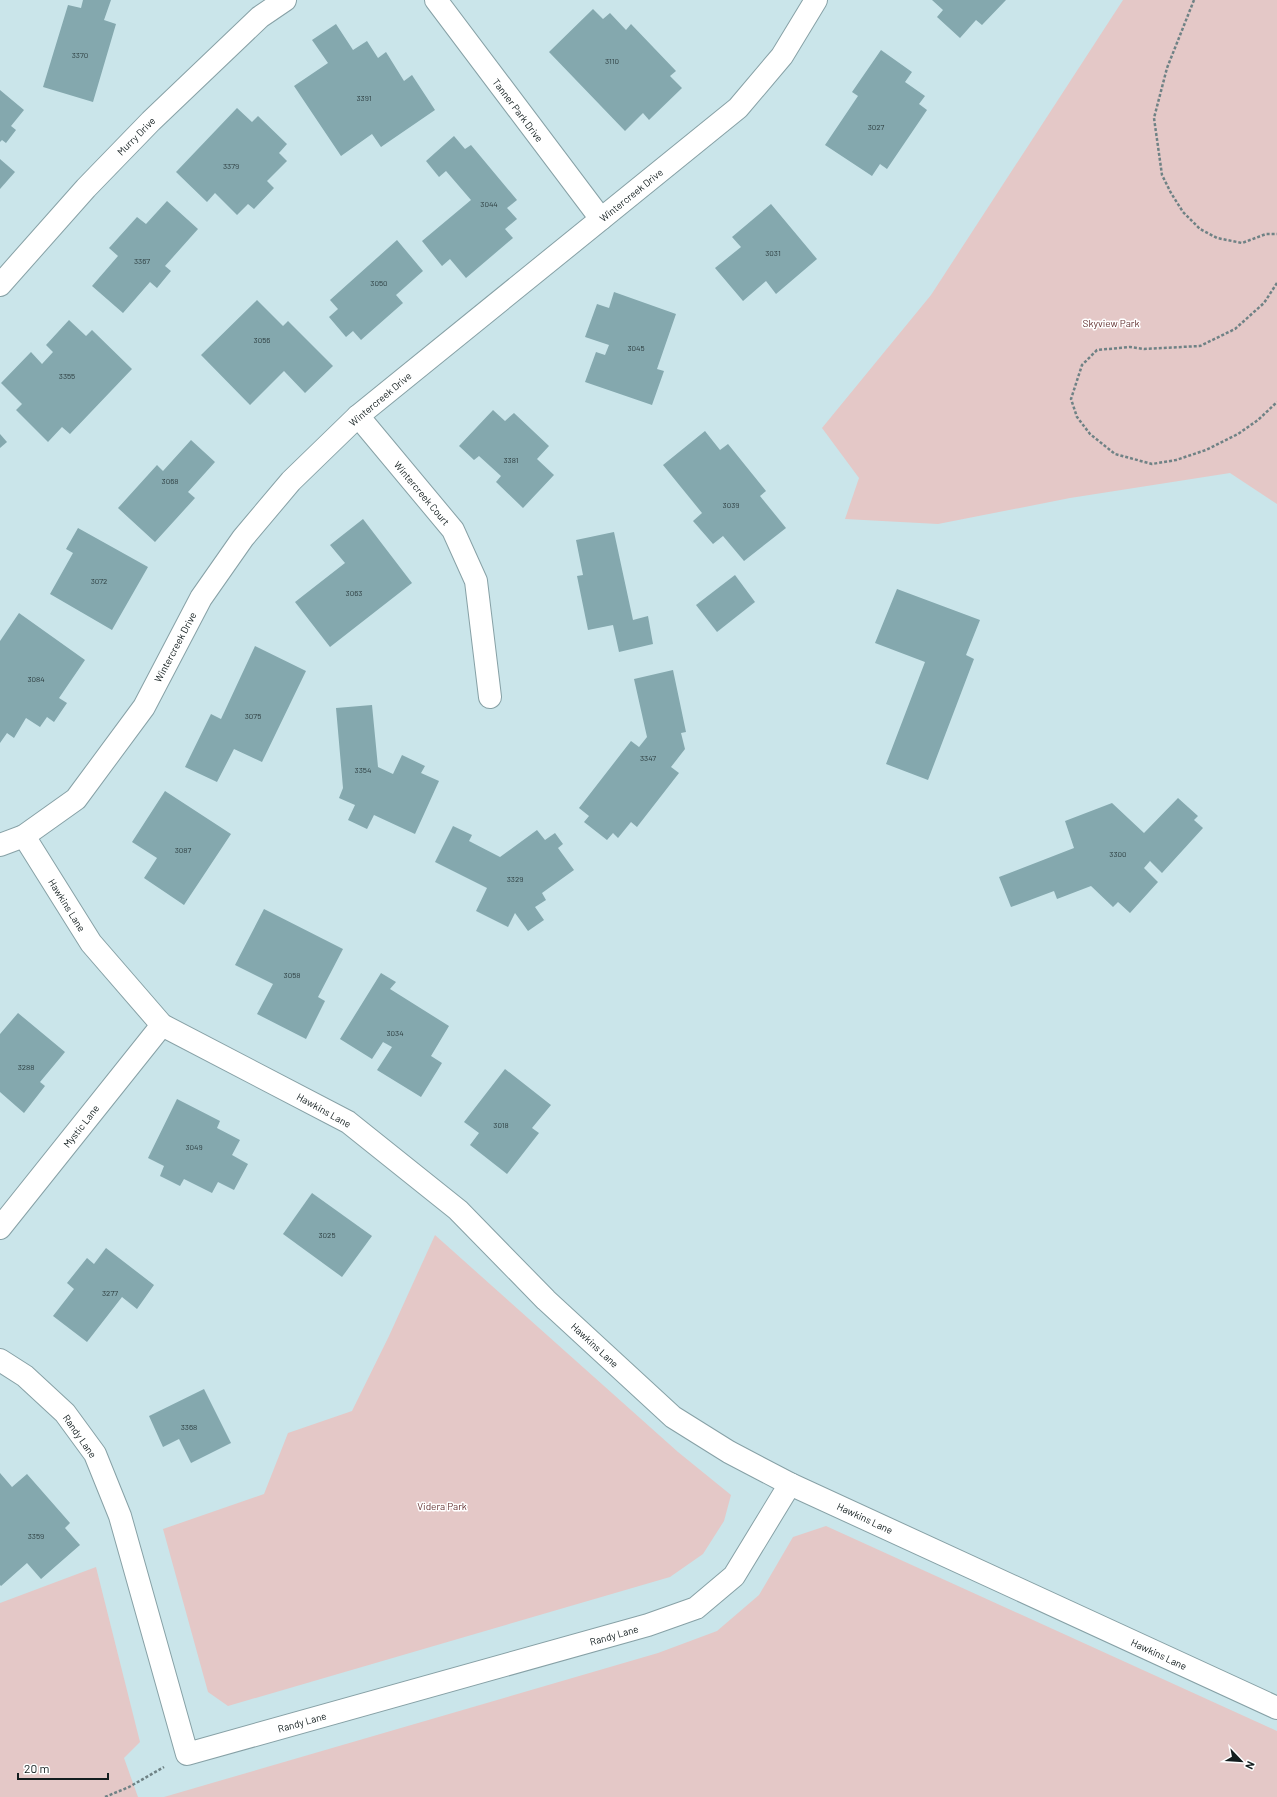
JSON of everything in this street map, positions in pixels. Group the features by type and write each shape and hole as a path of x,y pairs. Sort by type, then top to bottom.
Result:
{"street":[{"name":"Murry Drive","path":"0,285 86,188 151,121 260,17 285,0"},
{"name":"Tanner Park Drive","path":"436,0 601,219"},
{"name":"Wintercreek Drive","path":"0,845 24,836 76,799 144,707 201,598 243,538 291,481 358,416 738,108 782,56 816,0"},
{"name":"Wintercreek Court","path":"358,416 453,530 476,581 490,697"},
{"name":"Hawkins Lane","path":"24,836 91,943 162,1025 348,1122 458,1210 546,1300 673,1417 729,1452 790,1484 1277,1708"},
{"name":"Mystic Lane","path":"0,1228 162,1025"},
{"name":"Randy Lane","path":"0,1360 26,1376 65,1414 95,1454 120,1516 187,1754 648,1625 696,1608 734,1576 790,1484"}],"path":[{"path":"1194,0 1167,68 1154,118 1162,175 1183,212 1200,229 1217,238 1242,244 1266,234 1277,234"},
{"path":"1277,283 1264,303 1235,329 1200,346 1144,349 1130,347 1097,350 1082,365 1071,398 1078,417 1090,434 1115,454 1152,464 1176,460 1206,450 1225,441 1258,420 1277,402"},
{"path":"105,1797 129,1787 187,1754"}],"green space":[{"name":"Skyview Park","path":"1123,0 1277,0 1277,504 1230,473 1070,498 938,524 845,519 859,478 822,428 931,295"},
{"name":"Videra Park","path":"435,1235 678,1452 731,1495 724,1521 703,1554 670,1577 228,1706 208,1692 163,1529 264,1494 288,1433 352,1411 389,1336"},
{"path":"826,1526 1277,1731 1277,1797 164,1797 658,1653 717,1631 759,1595 793,1537"},
{"path":"96,1567 140,1742 124,1758 138,1797 0,1797 0,1603"}],"building":[{"path":"83,0 111,0 104,20 116,24 93,102 43,87 68,5 81,8"},
{"path":"932,0 1006,0 982,25 976,20 960,38 937,17 943,10"},
{"path":"593,9 603,19 610,13 626,30 631,24 676,71 670,76 682,88 649,120 643,113 625,131 549,52"},
{"path":"336,24 353,50 367,41 378,58 386,52 404,81 412,75 435,110 381,147 372,134 341,156 294,86 328,63 312,40"},
{"path":"881,50 912,72 905,82 925,96 919,104 927,110 887,169 880,164 872,176 825,145 858,96 852,92"},
{"path":"0,90 24,110 11,126 16,130 6,143 2,140 0,142"},
{"path":"237,108 252,122 258,116 287,144 279,153 287,161 267,181 274,188 254,209 248,204 237,215 215,193 207,202 176,172"},
{"path":"454,136 465,149 471,145 517,200 507,208 517,219 505,229 513,238 466,278 450,259 442,266 422,241 471,200 446,171 439,177 426,161"},
{"path":"0,159 15,172 0,189"},
{"path":"167,201 198,229 165,266 171,271 157,288 150,282 123,313 92,286 118,256 109,248 137,217 146,224"},
{"path":"771,204 817,259 776,294 766,281 743,301 715,268 741,247 732,237"},
{"path":"397,240 423,271 396,295 403,303 361,340 353,331 346,337 329,317 338,309 330,300"},
{"path":"614,292 676,314 657,369 664,371 652,405 585,382 596,352 605,355 609,345 585,337 597,304 609,308"},
{"path":"257,300 283,326 288,321 333,366 305,393 284,371 250,405 201,355"},
{"path":"69,320 86,336 92,330 132,369 70,434 62,427 48,442 16,410 22,404 1,383 31,352 42,364 53,352 46,345"},
{"path":"493,410 505,421 514,413 549,446 537,459 554,475 523,508 496,482 501,476 479,456 474,460 459,446"},
{"path":"705,431 720,450 728,444 766,491 760,496 786,528 744,561 723,536 713,544 693,521 702,513 663,465"},
{"path":"0,434 7,442 0,448"},
{"path":"191,440 215,462 188,492 195,498 155,542 118,508 157,465 163,471"},
{"path":"363,519 412,583 330,647 295,602 345,563 330,545"},
{"path":"78,528 148,567 112,630 50,594 73,553 66,549"},
{"path":"614,532 633,620 648,616 653,644 619,652 613,625 588,630 577,576 583,575 576,540"},
{"path":"735,575 755,602 717,632 696,605"},
{"path":"897,589 980,620 966,655 974,659 928,780 886,764 925,662 875,643"},
{"path":"19,613 85,660 59,698 67,703 54,722 47,717 40,727 26,718 14,738 7,733 0,743 0,641"},
{"path":"255,646 306,671 262,762 234,749 217,782 185,767 211,714 221,719"},
{"path":"673,670 686,732 681,733 685,749 671,767 679,773 637,827 631,822 618,838 613,833 607,840 584,822 589,816 579,808 631,741 639,747 647,737 634,679"},
{"path":"372,705 378,767 393,774 402,755 425,766 421,773 439,781 415,834 374,815 367,829 348,820 355,805 339,798 343,788 336,708"},
{"path":"165,791 231,834 184,905 144,878 157,858 132,842"},
{"path":"1178,798 1198,816 1194,820 1203,828 1162,873 1150,861 1144,868 1158,882 1130,913 1118,902 1113,907 1091,886 1057,899 1054,891 1011,907 999,877 1074,848 1065,821 1112,803 1144,833"},
{"path":"453,826 472,835 469,841 500,857 537,830 545,840 555,833 563,844 558,848 574,870 542,893 546,900 535,907 544,920 528,931 515,913 508,927 476,911 487,888 435,862"},
{"path":"264,909 343,949 318,997 325,1001 306,1039 257,1014 273,984 235,965"},
{"path":"381,973 396,982 390,989 449,1026 431,1056 442,1063 421,1097 377,1070 392,1047 383,1042 372,1059 340,1039"},
{"path":"18,1013 65,1052 40,1082 45,1086 24,1113 0,1092 0,1034"},
{"path":"505,1069 551,1105 532,1128 539,1133 507,1174 470,1145 479,1133 464,1122"},
{"path":"177,1099 220,1121 217,1128 240,1140 232,1155 248,1164 234,1190 218,1182 212,1193 184,1179 180,1186 160,1176 164,1166 148,1158"},
{"path":"312,1193 372,1236 342,1277 283,1234"},
{"path":"106,1248 154,1285 137,1309 122,1297 87,1342 53,1316 74,1289 67,1283 87,1258 94,1264"},
{"path":"204,1389 231,1443 191,1463 179,1439 163,1447 149,1416"},
{"path":"0,1473 12,1487 27,1474 70,1523 65,1528 80,1545 41,1579 27,1563 1,1586 0,1585"}]}
